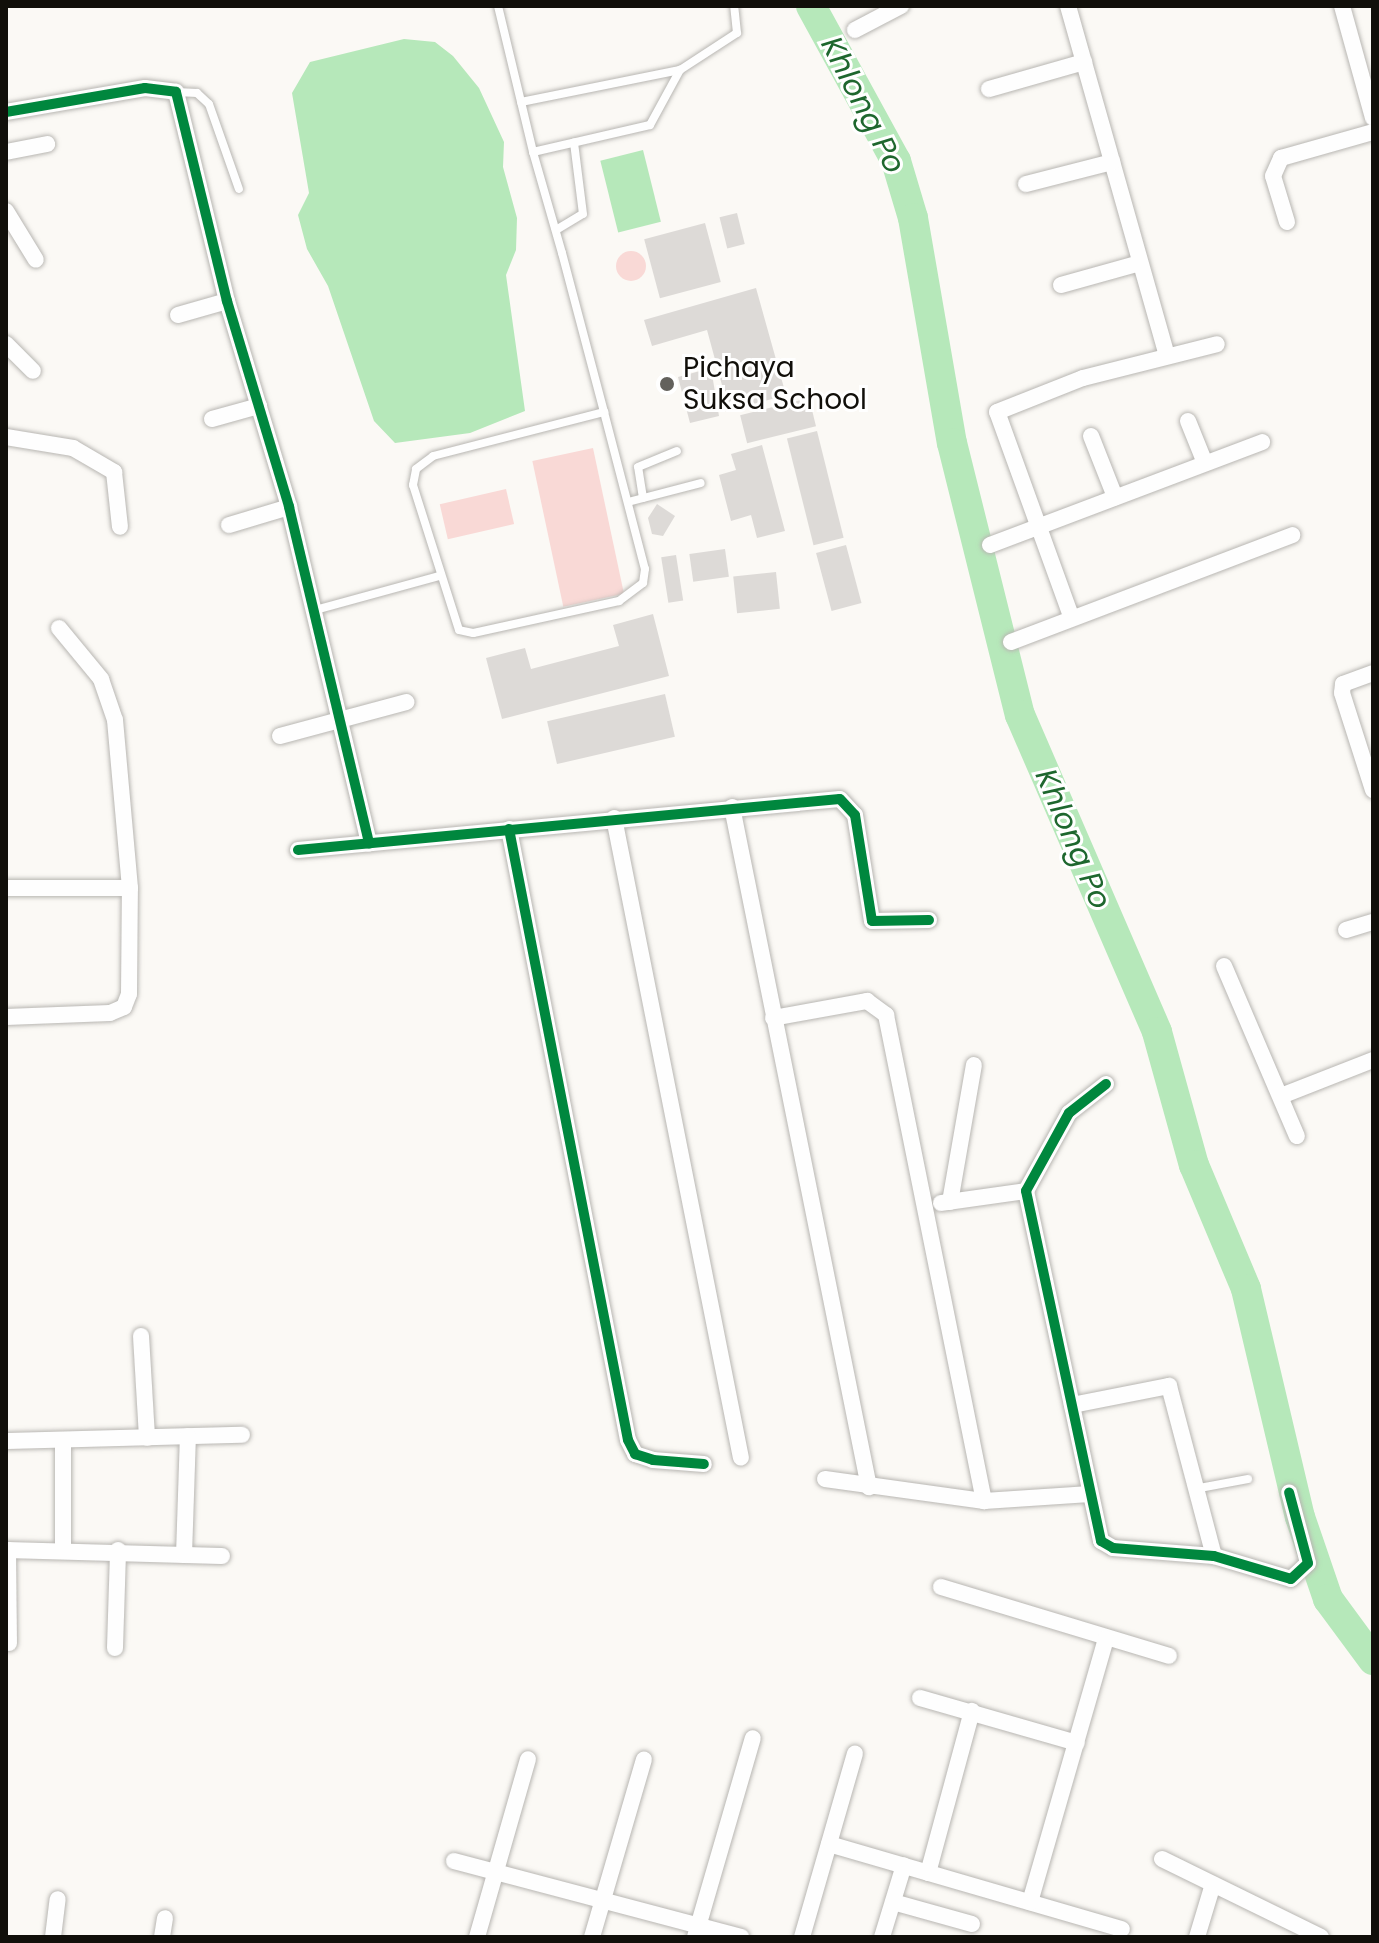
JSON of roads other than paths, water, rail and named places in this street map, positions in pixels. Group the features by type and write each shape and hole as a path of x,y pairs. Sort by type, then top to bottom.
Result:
{"street":[{"path":"855,30 901,6"},
{"path":"1068,6 1167,355"},
{"path":"1342,6 1373,118"},
{"path":"989,89 1084,62"},
{"path":"6,112 145,88 176,92 227,301 289,507 343,719 369,844"},
{"path":"1287,222 1273,176 1281,158 1373,132"},
{"path":"6,152 47,144"},
{"path":"1026,184 1112,162"},
{"path":"6,211 36,260"},
{"path":"1061,285 1140,263"},
{"path":"178,315 227,301"},
{"path":"6,344 33,371"},
{"path":"1071,616 997,412 1167,355 1217,344"},
{"path":"212,419 259,406"},
{"path":"1188,421 1205,463"},
{"path":"1091,436 1115,497"},
{"path":"6,437 73,448 114,472 120,527"},
{"path":"990,545 1262,442"},
{"path":"229,525 289,507"},
{"path":"1011,642 1071,616 1292,535"},
{"path":"6,1017 124,1007 130,888 115,720 101,679 59,628"},
{"path":"1373,673 1343,684 1342,693 1373,790"},
{"path":"280,736 407,702"},
{"path":"298,850 732,807 847,802 872,921 929,920"},
{"path":"732,807 869,1487"},
{"path":"614,818 741,1458"},
{"path":"509,829 628,1440 635,1454 653,1460 704,1464"},
{"path":"6,888 130,888"},
{"path":"1346,930 1373,922"},
{"path":"1224,966 1297,1136"},
{"path":"773,1018 879,1003 984,1501"},
{"path":"1281,1096 1373,1060"},
{"path":"950,1202 974,1065"},
{"path":"1106,1084 1069,1113 1026,1191 1090,1494 1107,1547 1214,1556 1267,1577 1302,1573 1308,1563 1289,1492"},
{"path":"924,1206 1026,1191"},
{"path":"141,1336 147,1438"},
{"path":"1072,1405 1169,1386 1214,1556"},
{"path":"6,1441 242,1435"},
{"path":"184,1555 188,1436"},
{"path":"63,1440 63,1550"},
{"path":"825,1479 984,1501 1090,1494"},
{"path":"9,1643 7,1550 118,1550 222,1556"},
{"path":"115,1648 118,1550"},
{"path":"941,1587 1169,1656"},
{"path":"1030,1902 1106,1639"},
{"path":"920,1698 1077,1743"},
{"path":"928,1873 972,1711"},
{"path":"697,1931 753,1738"},
{"path":"802,1937 855,1753"},
{"path":"477,1937 528,1759"},
{"path":"592,1937 644,1759"},
{"path":"829,1844 1122,1929"},
{"path":"1162,1859 1321,1937"},
{"path":"454,1861 603,1901 697,1931 741,1937"},
{"path":"882,1937 904,1865"},
{"path":"1197,1937 1213,1884"},
{"path":"53,1937 58,1899"},
{"path":"893,1902 972,1924"},
{"path":"162,1937 165,1918"}],"lane":[{"path":"498,6 533,152 556,230 628,502 643,583 619,601 473,633 459,630 439,576 413,485 416,469 433,456 604,412"},
{"path":"521,102 680,70 737,33 734,6"},
{"path":"533,152 650,125 680,70"},
{"path":"176,92 197,93 209,104 239,189"},
{"path":"556,230 583,214 574,143"},
{"path":"643,498 638,467 677,451"},
{"path":"628,502 701,483"},
{"path":"315,610 439,576"},
{"path":"1194,1489 1248,1479"}],"waterway":[{"name":"Khlong Po","path":"811,6 896,161 913,218 952,443 1020,715 1157,1032 1194,1165 1246,1289 1300,1517 1328,1599 1373,1660"}],"place":[{"name":"Pichaya Suksa School","path":"667,384"}]}
